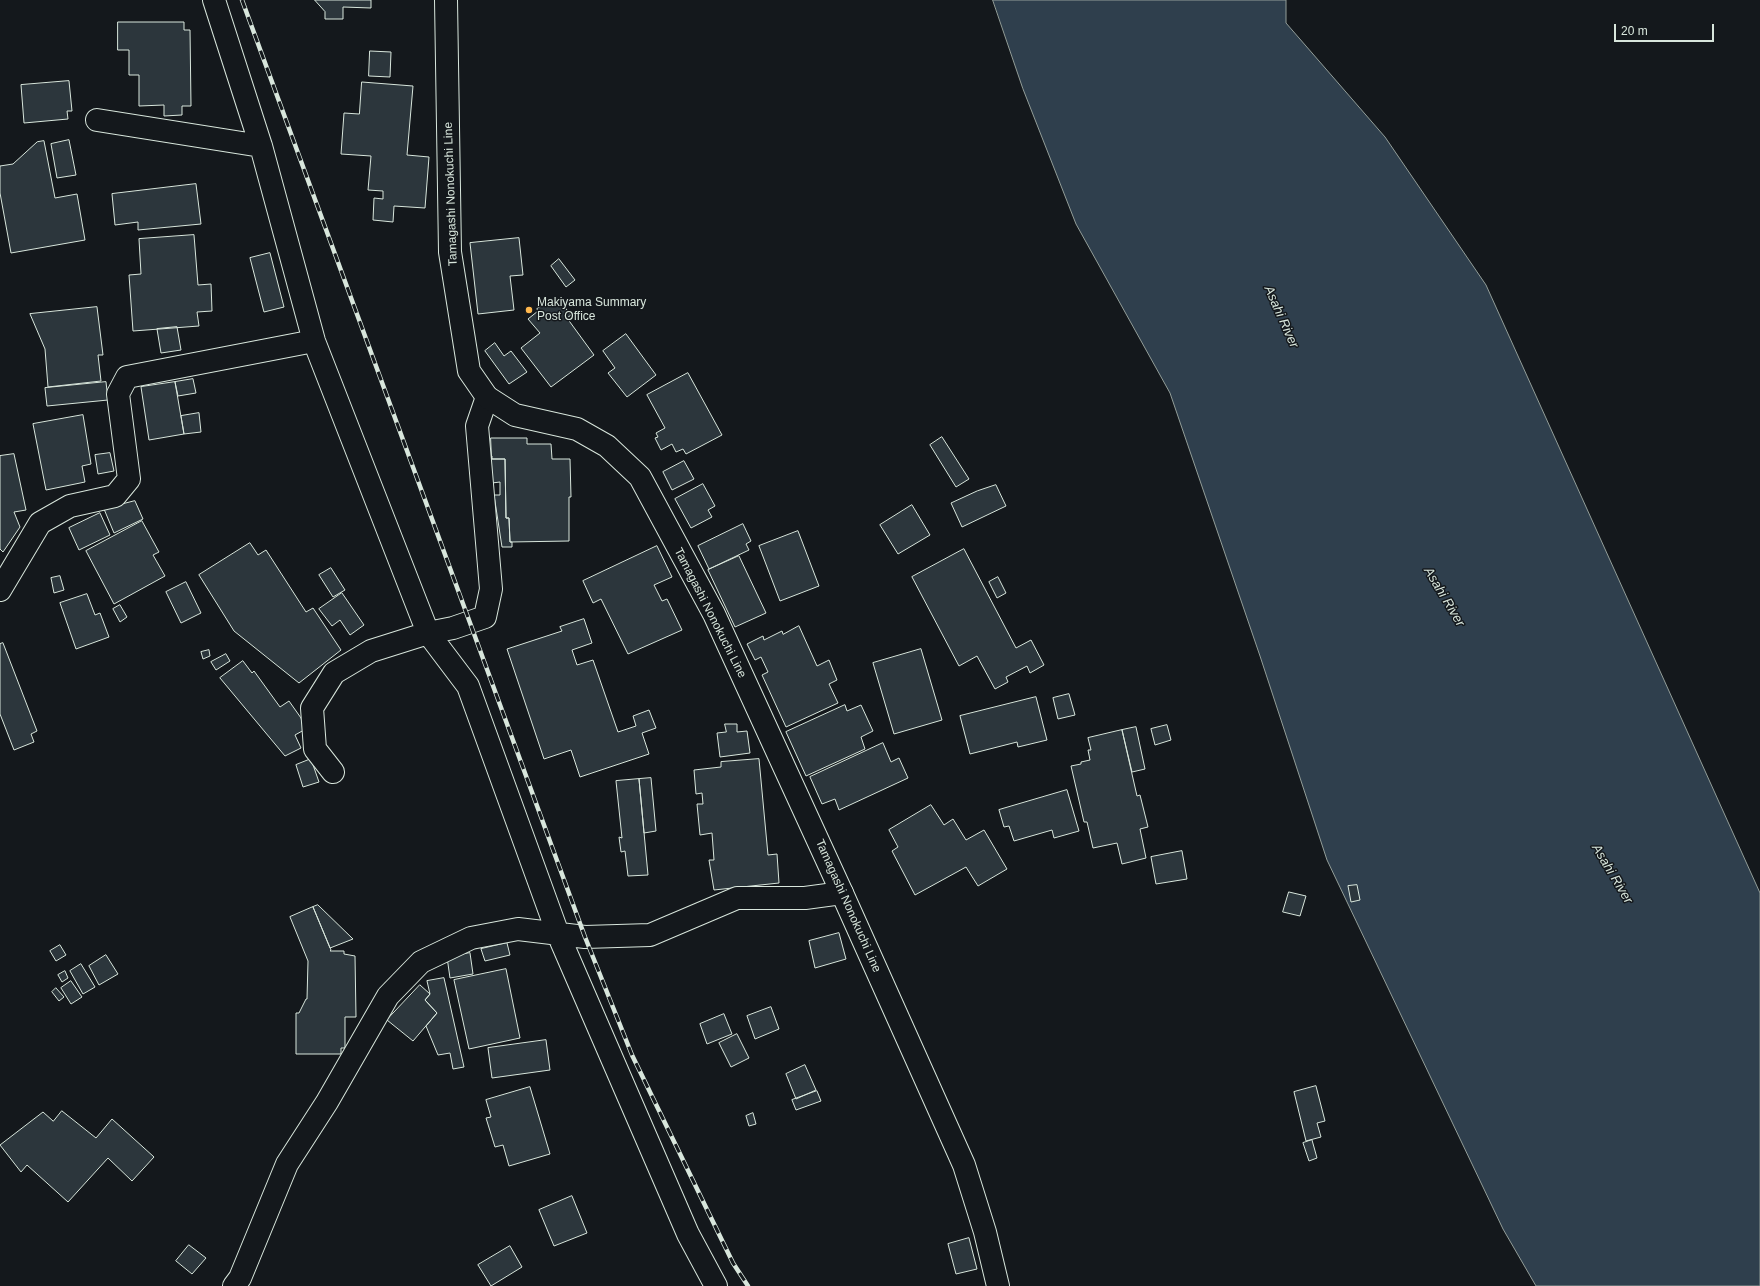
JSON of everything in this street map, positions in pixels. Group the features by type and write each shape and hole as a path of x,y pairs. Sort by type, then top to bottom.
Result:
{"street":[{"path":"214,0 261,146 314,340 428,633 468,686 558,934 688,1234 716,1286"},
{"name":"Tamagashi Nonokuchi Line","path":"446,0 450,252 469,371 487,397 515,415 577,429 607,446 640,477 714,614 842,893 964,1165 998,1286"},
{"path":"97,120 261,146"},
{"path":"0,590 40,523 70,506 115,496 129,479 118,394 127,377 314,340"},
{"path":"333,772 315,749 312,708 334,673 371,651 428,633 453,628 485,617 491,589 477,426 487,397"},
{"path":"234,1286 240,1278 287,1164 327,1102 388,996 421,962 471,938 518,929 585,937 650,935 737,898 805,898 842,893"}],"water":[{"name":"Asahi River","path":"993,0 1286,0 1286,23 1385,137 1486,285 1760,893 1760,1286 1536,1286 1503,1229 1327,860 1260,656 1170,393 1076,224 1023,89"}],"building":[{"path":"315,0 371,0 371,8 343,7 343,19 325,19 325,12"},
{"path":"118,22 184,22 184,30 190,30 191,106 182,106 182,115 164,116 164,105 139,106 139,75 129,75 129,50 118,50"},
{"path":"370,51 391,52 390,77 369,76"},
{"path":"69,81 72,111 67,111 68,119 24,123 21,85"},
{"path":"362,82 413,86 407,155 429,157 425,208 394,206 393,222 373,220 374,198 383,199 383,191 368,190 371,156 341,154 344,113 359,114"},
{"path":"69,140 76,175 57,178 51,144"},
{"path":"44,141 55,198 77,194 85,240 11,253 0,193 0,166 13,164 37,142"},
{"path":"196,184 201,224 138,230 138,222 115,225 112,194"},
{"path":"194,235 198,285 211,284 212,311 197,312 199,326 133,331 129,275 141,274 139,239"},
{"path":"519,238 523,275 510,276 514,310 478,314 470,243"},
{"path":"270,253 284,307 264,312 250,258"},
{"path":"559,259 575,280 566,287 551,266"},
{"path":"551,300 553,304 559,300 571,315 567,318 594,355 551,387 521,348 540,333 528,319 538,311 537,309"},
{"path":"97,307 103,355 98,355 101,381 48,387 45,349 30,314"},
{"path":"177,327 181,350 161,353 157,329"},
{"path":"626,334 656,375 627,397 608,373 615,368 603,351"},
{"path":"495,343 504,356 511,351 527,372 509,384 485,351"},
{"path":"688,373 722,435 686,454 683,449 676,452 672,444 661,450 655,438 658,437 656,433 665,428 647,395"},
{"path":"193,379 196,393 178,396 175,382"},
{"path":"106,382 108,400 47,406 45,388"},
{"path":"175,382 184,434 149,440 141,387"},
{"path":"199,413 201,432 184,434 181,416"},
{"path":"83,415 91,464 82,466 85,482 46,490 33,424"},
{"path":"942,437 969,479 956,487 930,445"},
{"path":"491,438 527,438 527,444 551,444 552,459 570,459 571,497 569,497 569,541 510,542 509,518 506,518 505,459 492,459"},
{"path":"110,453 114,471 98,474 95,455"},
{"path":"14,454 26,510 14,512 20,527 3,552 0,549 0,456"},
{"path":"487,456 492,456 492,459 505,459 506,518 509,518 510,542 512,542 512,547 502,547 494,495 500,495 500,482 492,483"},
{"path":"684,461 694,479 672,490 663,472"},
{"path":"703,484 715,506 708,510 712,517 691,528 675,499"},
{"path":"996,485 1006,506 962,527 951,503 977,491"},
{"path":"135,501 143,519 114,533 104,509"},
{"path":"912,505 930,535 898,554 880,525"},
{"path":"100,513 110,535 79,550 69,528"},
{"path":"142,521 159,552 153,555 165,576 114,604 86,551"},
{"path":"743,524 751,541 746,544 749,550 709,569 698,546"},
{"path":"798,531 819,586 780,601 759,546"},
{"path":"250,543 258,555 266,550 306,612 313,608 341,650 299,683 234,631 199,575"},
{"path":"657,546 672,577 654,585 662,601 667,599 682,630 628,654 601,599 593,603 583,581"},
{"path":"964,549 1016,648 1031,640 1044,665 1030,673 1027,666 1006,677 1008,682 995,689 977,656 959,666 912,577"},
{"path":"739,556 766,613 735,627 708,570"},
{"path":"331,568 345,590 333,597 319,575"},
{"path":"60,576 64,590 54,593 51,578"},
{"path":"998,577 1006,593 997,598 989,582"},
{"path":"186,582 201,613 181,623 166,592"},
{"path":"342,593 364,625 350,635 340,620 332,626 319,609"},
{"path":"87,594 95,615 100,613 109,637 76,649 60,603"},
{"path":"120,605 127,617 120,622 113,609"},
{"path":"584,619 592,643 572,650 577,665 593,660 618,732 636,726 633,716 649,710 656,728 642,733 649,754 580,777 571,750 544,759 507,649 562,631 560,627"},
{"path":"799,626 817,666 829,660 837,680 829,684 838,703 786,727 762,675 768,672 761,657 755,660 747,644 763,636 764,640 782,631 783,634"},
{"path":"3,643 37,731 31,734 34,742 14,750 0,714 0,644"},
{"path":"921,649 942,720 894,734 873,663"},
{"path":"209,650 210,656 203,659 201,652"},
{"path":"226,654 230,661 216,670 211,662"},
{"path":"243,661 252,673 254,671 280,707 289,701 301,718 304,730 295,735 301,748 285,756 220,678"},
{"path":"1069,694 1075,715 1058,719 1053,698"},
{"path":"1036,697 1047,740 1018,747 1017,742 970,754 960,716"},
{"path":"845,705 847,711 861,705 873,731 861,737 865,749 806,776 786,732"},
{"path":"725,724 737,724 737,732 747,731 750,753 720,757 717,733 726,732"},
{"path":"1167,725 1171,740 1155,745 1151,729"},
{"path":"1136,727 1145,769 1132,772 1122,730"},
{"path":"1122,730 1137,796 1140,795 1148,827 1140,829 1146,858 1122,864 1117,843 1093,848 1087,822 1084,822 1071,766 1090,760 1088,750 1091,750 1088,738"},
{"path":"883,743 891,762 899,758 908,778 839,810 835,799 822,804 810,777"},
{"path":"311,759 319,782 303,787 296,765"},
{"path":"759,759 768,855 777,854 779,883 714,890 709,860 714,860 712,833 700,835 697,804 703,804 702,793 696,794 694,770 721,767 721,762"},
{"path":"651,778 656,831 644,833 639,779"},
{"path":"639,779 648,875 628,876 625,851 621,852 619,837 622,838 616,781"},
{"path":"1067,790 1079,831 1054,838 1052,830 1014,841 1009,826 1004,827 999,810"},
{"path":"931,805 944,825 953,819 966,840 984,830 1007,869 978,886 966,867 915,895 892,851 898,847 889,830"},
{"path":"1182,851 1187,879 1156,884 1151,857"},
{"path":"1357,885 1360,900 1351,902 1348,886"},
{"path":"1289,892 1306,896 1300,916 1283,912"},
{"path":"318,905 353,939 330,948 313,907"},
{"path":"313,907 331,950 330,951 344,951 344,954 355,956 356,1017 345,1017 345,1048 341,1048 341,1054 296,1054 296,1013 299,1013 307,999 308,961 290,917"},
{"path":"839,933 846,959 815,968 809,941"},
{"path":"507,943 510,955 485,961 481,949"},
{"path":"60,945 66,955 56,961 50,951"},
{"path":"470,953 473,974 450,978 447,957"},
{"path":"106,955 118,974 99,985 89,966"},
{"path":"81,964 95,987 83,994 70,971"},
{"path":"506,969 520,1038 469,1049 454,980"},
{"path":"65,971 68,978 62,982 58,975"},
{"path":"444,978 464,1067 453,1069 450,1053 438,1055 426,1026 437,1013 425,1000 430,994 427,981"},
{"path":"71,981 82,997 71,1004 61,988"},
{"path":"420,985 430,994 425,1000 437,1013 413,1041 387,1020"},
{"path":"56,988 64,997 59,1001 52,992"},
{"path":"771,1007 779,1029 755,1039 747,1016"},
{"path":"724,1014 732,1034 707,1044 700,1024"},
{"path":"737,1034 749,1058 731,1067 719,1043"},
{"path":"546,1040 550,1070 492,1078 488,1048"},
{"path":"805,1065 816,1090 796,1099 786,1074"},
{"path":"1316,1086 1325,1121 1317,1123 1321,1137 1306,1141 1294,1092"},
{"path":"530,1087 550,1154 509,1166 503,1145 495,1147 486,1118 491,1117 486,1100"},
{"path":"817,1091 821,1101 796,1110 792,1100"},
{"path":"62,1111 96,1138 112,1119 154,1157 132,1181 108,1158 68,1202 27,1165 21,1172 0,1145 43,1112 53,1121"},
{"path":"753,1113 756,1124 749,1126 746,1116"},
{"path":"1312,1140 1317,1158 1309,1161 1303,1143"},
{"path":"572,1196 587,1233 554,1246 539,1210"},
{"path":"969,1238 977,1269 956,1274 948,1244"},
{"path":"189,1245 206,1258 192,1274 176,1261"},
{"path":"510,1246 522,1267 491,1286 478,1265"}],"railway":[{"path":"242,0 585,937 632,1055 733,1263 748,1286"}],"place":[{"name":"Makiyama Summary Post Office","path":"529,310"}]}
